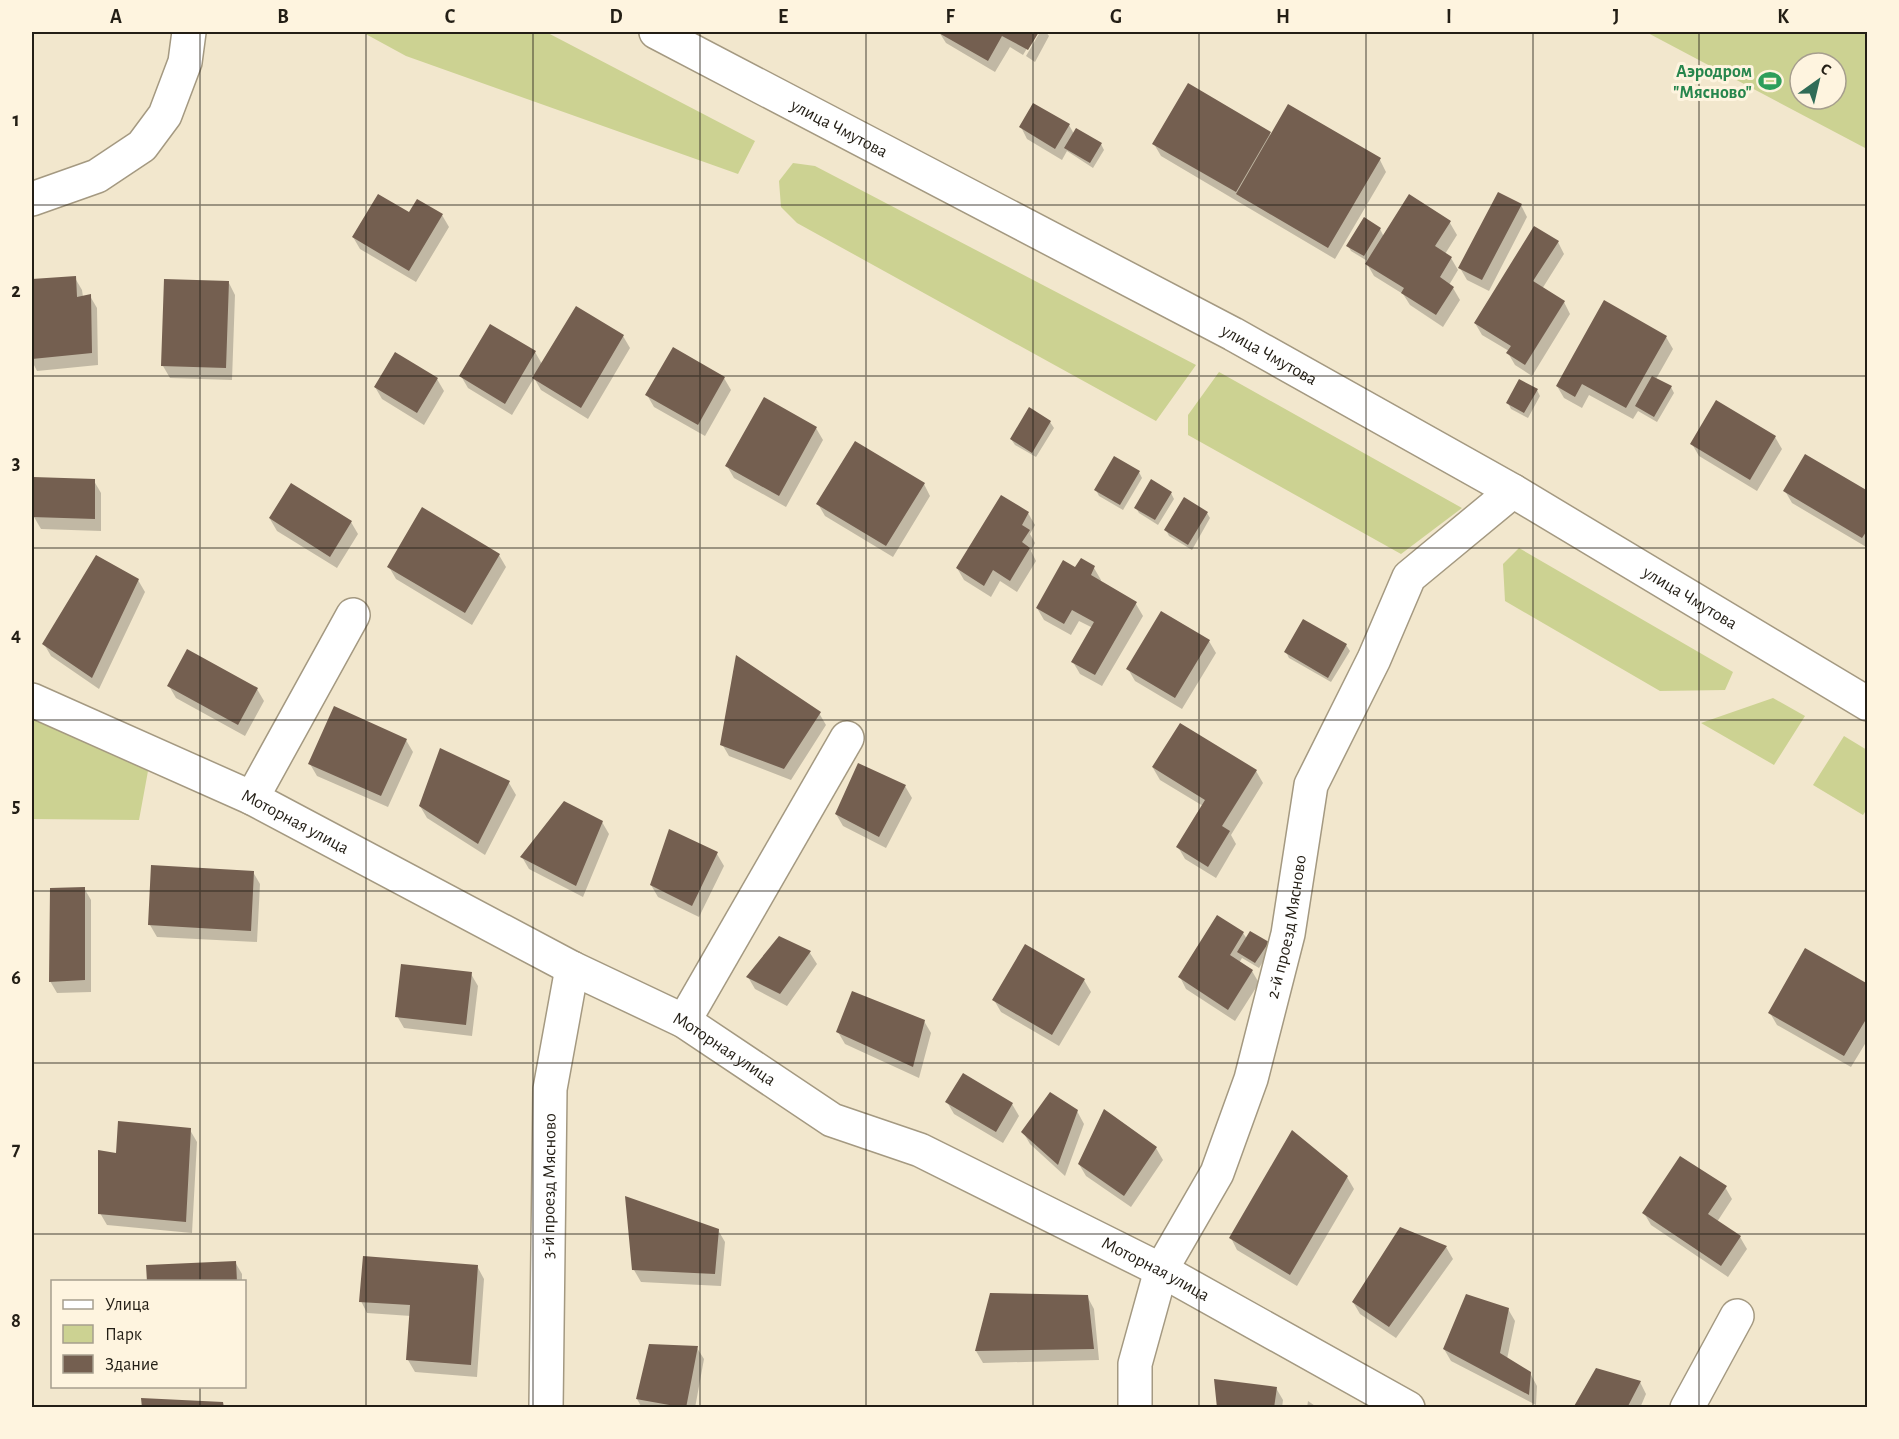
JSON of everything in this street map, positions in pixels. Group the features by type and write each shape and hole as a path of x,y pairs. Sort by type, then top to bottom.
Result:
{"street":[{"path":"32,199 97,176 142,146 165,115 185,62 189,32"},
{"name":"улица Чмутова","path":"656,32 1233,334 1513,491 1868,704"},
{"name":"2-й проезд Мясново","path":"1135,1407 1135,1364 1161,1270 1217,1173 1251,1079 1288,934 1311,785 1374,659 1409,577 1513,491"},
{"path":"252,798 352,615"},
{"name":"Моторная улица","path":"32,700 252,798 572,968 684,1022 832,1120 920,1150 1161,1270 1408,1407"},
{"path":"684,1022 847,738"},
{"name":"3-й проезд Мясново","path":"546,1407 550,1089 572,968"},
{"path":"1687,1407 1737,1316"}],"green space":[{"path":"362,32 546,32 755,141 738,174 406,56"},
{"name":"Аэродром \"Мясново\"","path":"1646,32 1867,32 1867,149 1795,111 1848,111 1848,51 1788,51 1788,107"},
{"path":"793,163 815,166 1196,365 1156,421 797,223 781,207 779,181"},
{"path":"1219,372 1462,508 1401,554 1188,435 1188,415"},
{"path":"1519,548 1733,672 1725,690 1660,691 1505,601 1503,564"},
{"path":"1773,698 1805,716 1774,765 1701,723"},
{"path":"32,713 39,713 148,771 139,820 32,819"},
{"path":"1844,736 1867,750 1867,809 1863,815 1813,785"}],"building":[{"path":"937,32 1039,32 1028,50 1002,36 988,61"},
{"path":"1188,83 1271,132 1236,192 1152,144"},
{"path":"1033,103 1070,124 1055,149 1019,127"},
{"path":"1288,104 1381,158 1328,248 1236,194"},
{"path":"1076,128 1102,143 1090,163 1064,148"},
{"path":"1498,192 1522,204 1482,280 1458,268"},
{"path":"378,194 409,212 417,199 443,214 409,271 352,237"},
{"path":"1409,194 1451,221 1435,246 1452,257 1440,277 1454,287 1436,315 1401,293 1404,288 1365,264"},
{"path":"1364,217 1381,228 1364,256 1346,246"},
{"path":"1534,226 1559,241 1533,281 1565,301 1525,365 1506,353 1511,346 1474,323"},
{"path":"76,276 77,297 91,294 92,353 32,359 32,279"},
{"path":"164,279 229,281 226,368 161,366"},
{"path":"1604,300 1667,336 1626,408 1582,384 1575,397 1556,386"},
{"path":"576,306 624,335 581,408 532,378"},
{"path":"490,324 536,351 505,404 459,376"},
{"path":"673,347 725,377 698,425 645,395"},
{"path":"395,352 438,378 417,413 374,387"},
{"path":"1652,376 1672,386 1654,417 1635,406"},
{"path":"1519,379 1538,389 1524,413 1506,403"},
{"path":"764,397 817,427 779,496 725,466"},
{"path":"1716,400 1776,436 1750,480 1690,444"},
{"path":"1029,407 1051,421 1032,453 1010,439"},
{"path":"855,441 925,483 886,546 816,504"},
{"path":"1805,454 1868,491 1868,529 1862,538 1783,491"},
{"path":"1114,456 1140,471 1120,505 1094,490"},
{"path":"33,477 95,479 95,519 32,517"},
{"path":"1151,479 1172,492 1155,520 1134,508"},
{"path":"291,483 352,521 330,557 269,518"},
{"path":"1001,495 1029,512 1022,525 1030,530 1022,542 1030,548 1010,581 993,570 984,586 956,568"},
{"path":"1184,497 1208,512 1188,545 1164,530"},
{"path":"422,507 500,554 465,613 387,567"},
{"path":"96,555 139,579 92,678 42,644"},
{"path":"1081,558 1095,566 1091,575 1137,602 1095,675 1071,662 1094,622 1072,610 1064,624 1036,608 1063,560 1075,567"},
{"path":"1161,611 1210,640 1175,698 1126,669"},
{"path":"1303,619 1347,644 1328,678 1284,652"},
{"path":"187,649 258,688 238,725 167,686"},
{"path":"736,655 821,712 784,769 720,745"},
{"path":"334,706 407,739 381,796 308,764"},
{"path":"1180,723 1257,770 1222,826 1230,831 1208,867 1176,847 1205,800 1152,767"},
{"path":"440,748 510,781 478,844 419,806"},
{"path":"858,763 906,785 879,837 835,814"},
{"path":"564,801 603,821 576,886 520,857"},
{"path":"669,829 718,852 692,906 650,885"},
{"path":"151,865 254,871 251,931 148,925"},
{"path":"85,887 85,980 49,982 50,888"},
{"path":"1217,915 1244,932 1230,955 1253,970 1228,1010 1178,977"},
{"path":"1250,931 1269,942 1255,963 1237,952"},
{"path":"779,936 811,951 780,994 746,977"},
{"path":"1025,944 1085,979 1052,1035 992,1000"},
{"path":"1805,948 1868,984 1868,1016 1844,1056 1768,1013"},
{"path":"401,964 472,972 466,1025 395,1017"},
{"path":"852,991 925,1020 913,1067 836,1032"},
{"path":"963,1073 1013,1103 996,1132 945,1102"},
{"path":"1050,1092 1078,1110 1058,1165 1021,1132"},
{"path":"1104,1109 1157,1147 1124,1196 1078,1164"},
{"path":"118,1121 191,1128 186,1222 98,1214 98,1150 116,1153"},
{"path":"1292,1130 1348,1176 1290,1275 1229,1238"},
{"path":"1680,1156 1727,1186 1708,1214 1741,1236 1721,1266 1642,1213"},
{"path":"625,1196 719,1229 715,1274 632,1270"},
{"path":"1400,1227 1447,1246 1389,1327 1352,1302"},
{"path":"363,1256 478,1265 471,1365 406,1360 410,1305 359,1302"},
{"path":"236,1261 237,1280 147,1280 146,1265"},
{"path":"990,1293 1088,1295 1094,1349 975,1351"},
{"path":"1466,1294 1509,1308 1500,1353 1531,1372 1529,1395 1443,1349"},
{"path":"649,1344 698,1346 686,1408 636,1399"},
{"path":"1596,1368 1641,1381 1627,1408 1573,1408"},
{"path":"1214,1379 1277,1387 1274,1408 1217,1408"},
{"path":"141,1398 223,1402 224,1408 142,1408"}],"place":[{"name":"Аэродром \"Мясново\"","path":"1770,81"}]}
